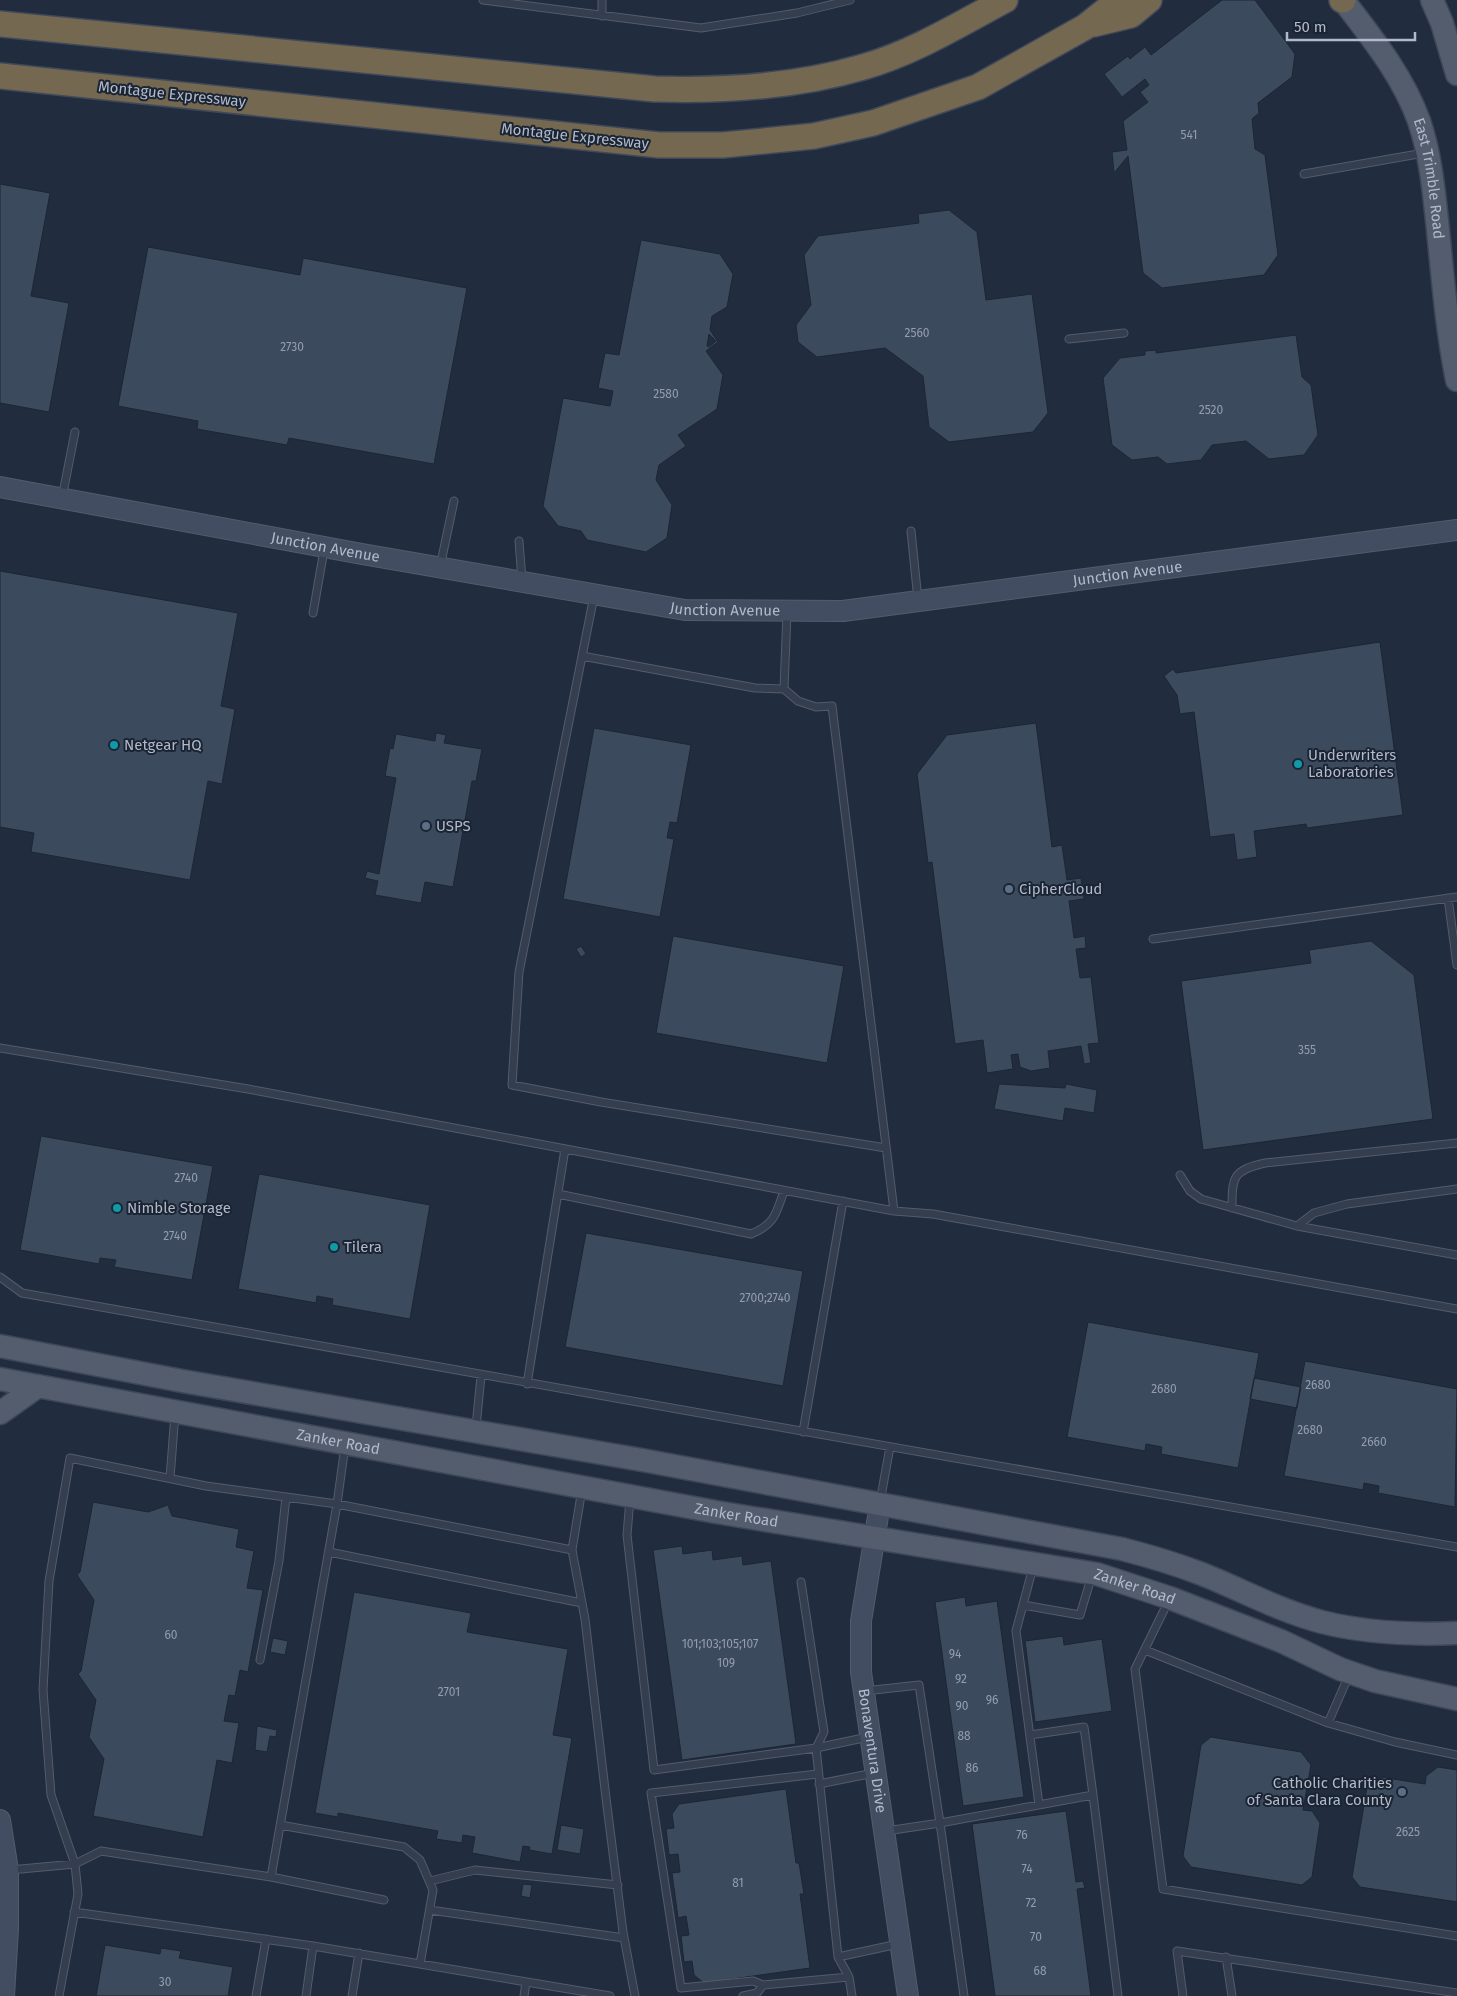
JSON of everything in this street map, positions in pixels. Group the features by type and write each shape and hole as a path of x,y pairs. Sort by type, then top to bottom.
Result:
{"highway":[{"path":"0,24 655,89 713,90 805,81 865,67 930,40 1005,0"},
{"name":"Montague Expressway","path":"0,76 658,145 724,145 814,136 873,123 978,87 1084,27 1119,0"},
{"path":"1084,27 1132,15 1149,0"}],"main road":[{"name":"East Trimble Road","path":"1343,0 1379,47 1406,91 1419,121 1428,152 1450,343 1457,380"},
{"path":"1432,0 1442,24 1457,74"},
{"name":"Junction Avenue","path":"0,487 522,583 685,610 843,611 1457,530"},
{"name":"Zanker Road","path":"0,1346 182,1381 476,1431 880,1504 1122,1550 1164,1560 1288,1611 1337,1625 1410,1635 1457,1633"},
{"name":"Zanker Road","path":"0,1379 630,1496 1034,1565 1092,1573 1170,1598 1281,1641 1350,1672 1375,1681 1457,1698"},
{"path":"0,1413 38,1386"},
{"name":"Bonaventura Drive","path":"880,1504 861,1621 861,1663 908,1996"},
{"path":"0,1820 8,1929 4,1996"}],"lane":[{"path":"483,0 701,28 797,13 850,0"},
{"path":"602,0 602,16"},
{"path":"1304,174 1428,152"},
{"path":"1070,339 1124,333"},
{"path":"62,498 74,432"},
{"path":"440,568 454,502"},
{"path":"912,531 918,601"},
{"path":"519,541 522,583"},
{"path":"313,613 325,547"},
{"path":"594,595 519,972 512,1085 601,1102 886,1148"},
{"path":"784,689 787,610"},
{"path":"582,656 755,688 784,689 798,701 816,706 832,706 894,1211"},
{"path":"1153,939 1457,896"},
{"path":"1448,898 1457,965"},
{"path":"0,1048 248,1089 843,1202 894,1211 933,1214 1457,1309"},
{"path":"1232,1208 1232,1182 1239,1172 1247,1167 1265,1163 1457,1143"},
{"path":"527,1384 565,1149"},
{"path":"1180,1175 1190,1190 1201,1198 1232,1208 1297,1226 1457,1255"},
{"path":"558,1194 751,1234 767,1226 776,1216 784,1190"},
{"path":"1297,1226 1314,1214 1347,1204 1457,1190"},
{"path":"803,1432 843,1202"},
{"path":"0,1277 22,1293 481,1376 1457,1547"},
{"path":"476,1431 481,1376"},
{"path":"170,1478 175,1412"},
{"path":"271,1878 337,1504 345,1443"},
{"path":"880,1504 890,1447"},
{"path":"59,1996 78,1894 75,1864 51,1795 43,1690 49,1580 70,1458 170,1478 337,1504 572,1550"},
{"path":"582,1487 572,1550 582,1603 624,1938 635,1996"},
{"path":"630,1496 627,1535 654,1770 816,1748 871,1736"},
{"path":"260,1660 279,1561 286,1497"},
{"path":"328,1552 582,1603"},
{"path":"1034,1565 1016,1631 1040,1805"},
{"path":"1023,1606 1080,1615 1092,1573"},
{"path":"802,1582 824,1732 816,1748 838,1957 849,1977 852,1996"},
{"path":"1170,1598 1135,1669 1162,1888 1457,1936"},
{"path":"1145,1650 1328,1723 1395,1742 1457,1754"},
{"path":"1328,1723 1350,1672"},
{"path":"864,1691 919,1686 964,1996"},
{"path":"1030,1735 1084,1727 1118,1996"},
{"path":"819,1784 876,1772"},
{"path":"818,1774 651,1793 682,1988 753,1982 763,1985 849,1977"},
{"path":"885,1831 1094,1795"},
{"path":"280,1825 404,1847 420,1860 433,1890 420,1964"},
{"path":"4,1870 75,1864 101,1851 271,1878 384,1900"},
{"path":"430,1881 475,1870 618,1885"},
{"path":"430,1910 624,1938"},
{"path":"74,1912 359,1953 610,1996"},
{"path":"256,1996 266,1939"},
{"path":"838,1957 902,1943"},
{"path":"306,1996 313,1946"},
{"path":"1183,1996 1177,1951 1457,1993"},
{"path":"352,1996 359,1953"},
{"path":"1226,1957 1232,1996"},
{"path":"524,1996 526,1982"},
{"path":"743,1996 757,1993 763,1985"}],"building":[{"path":"1222,0 1255,0 1295,54 1292,77 1258,103 1259,113 1252,119 1255,149 1265,155 1278,255 1264,275 1162,288 1143,273 1128,156 1114,173 1112,152 1127,150 1123,121 1148,102 1140,92 1149,85 1145,79 1122,97 1104,74 1128,56 1130,59 1145,47 1151,55"},
{"path":"0,184 50,193 31,296 69,303 49,412 0,403"},
{"path":"949,210 977,232 986,300 1032,294 1048,413 1033,432 949,442 929,427 923,376 885,348 817,357 798,342 796,325 811,305 804,255 818,236 919,223 918,214"},
{"path":"641,240 720,254 733,274 727,307 712,316 710,330 718,342 706,351 723,375 717,409 678,435 686,446 659,465 656,480 672,505 667,538 646,552 587,540 581,531 558,526 543,506 563,398 610,406 613,391 598,388 605,353 619,355","holes":["709,334 716,341 709,347 707,346"]},
{"path":"148,247 300,275 303,258 467,288 434,464 289,438 287,445 197,429 198,421 118,406"},
{"path":"1296,335 1302,377 1311,385 1318,435 1304,455 1269,459 1246,441 1212,445 1201,460 1167,464 1158,457 1132,460 1112,445 1103,378 1120,358 1145,355 1145,351 1156,350 1156,353"},
{"name":"Netgear HQ","path":"0,571 238,613 221,706 235,709 222,784 208,781 190,880 31,852 34,833 0,827"},
{"name":"Underwriters Laboratories","path":"1380,642 1403,815 1307,828 1306,824 1254,831 1257,857 1237,860 1234,834 1210,837 1194,712 1180,714 1177,695 1164,676 1173,669 1176,673"},
{"name":"CipherCloud","path":"1036,723 1052,847 1062,845 1067,880 1081,878 1084,899 1069,901 1074,938 1085,936 1086,948 1076,949 1080,978 1091,977 1099,1043 1088,1044 1091,1063 1084,1064 1081,1046 1048,1051 1050,1068 1031,1071 1020,1067 1018,1054 1011,1055 1013,1069 987,1073 983,1040 955,1044 932,862 928,863 917,774 947,735"},
{"path":"594,728 691,745 677,823 670,822 667,838 674,839 660,917 563,899"},
{"name":"USPS","path":"436,733 446,735 444,743 482,749 476,781 472,781 453,887 425,882 421,903 375,895 378,881 365,878 367,871 379,874 396,778 385,776 390,748 393,749 396,734 435,741"},
{"path":"673,936 844,966 827,1063 656,1033"},
{"path":"1371,941 1414,975 1433,1119 1203,1150 1181,981 1311,963 1309,950"},
{"path":"581,946 586,954 581,957 576,949"},
{"path":"999,1084 1065,1088 1066,1084 1097,1090 1094,1113 1065,1108 1063,1121 994,1109"},
{"name":"Nimble Storage","path":"41,1136 213,1166 192,1280 114,1267 116,1260 100,1258 99,1264 20,1250"},
{"name":"Tilera","path":"259,1174 430,1205 410,1319 332,1305 333,1299 317,1296 316,1303 238,1289"},
{"path":"586,1233 803,1271 783,1386 565,1347"},
{"path":"1088,1322 1259,1353 1238,1468 1161,1454 1162,1447 1146,1444 1145,1451 1067,1437"},
{"path":"1305,1361 1457,1389 1455,1507 1378,1493 1379,1486 1364,1483 1363,1490 1284,1476"},
{"path":"1254,1378 1301,1387 1297,1408 1250,1399"},
{"path":"93,1502 148,1512 168,1505 172,1516 239,1529 236,1547 254,1551 247,1588 263,1590 248,1672 240,1670 235,1696 229,1695 224,1721 239,1723 232,1763 217,1760 203,1837 93,1816 104,1759 89,1737 96,1700 78,1674 81,1671 94,1600 77,1575 80,1572"},
{"path":"682,1546 683,1554 712,1550 713,1560 742,1556 743,1565 771,1561 796,1744 682,1760 653,1550"},
{"path":"354,1592 471,1613 467,1632 568,1649 553,1735 572,1738 552,1854 529,1850 530,1847 523,1846 520,1862 472,1853 475,1837 463,1835 462,1843 436,1839 438,1831 338,1813 338,1817 315,1813"},
{"path":"965,1597 966,1606 997,1601 1024,1797 963,1806 935,1602"},
{"path":"1063,1636 1064,1645 1102,1639 1112,1711 1035,1722 1025,1641"},
{"path":"273,1638 288,1641 285,1655 270,1652"},
{"path":"257,1726 277,1730 276,1737 270,1736 267,1752 255,1750"},
{"path":"1211,1737 1301,1752 1311,1765 1303,1810 1312,1811 1320,1823 1312,1877 1302,1885 1191,1867 1183,1856 1201,1745"},
{"path":"1438,1767 1457,1770 1457,1902 1360,1887 1352,1877 1367,1787 1381,1777 1425,1784 1426,1776"},
{"path":"786,1789 796,1863 799,1863 804,1894 800,1894 810,1968 704,1983 694,1975 692,1961 684,1962 681,1936 689,1935 686,1916 678,1918 672,1873 680,1872 678,1854 669,1855 666,1829 674,1828 672,1814 679,1804"},
{"path":"1066,1811 1076,1882 1083,1881 1085,1888 1077,1889 1091,1996 995,1996 972,1824"},
{"path":"561,1825 584,1829 580,1854 557,1850"},
{"path":"523,1884 532,1885 530,1898 521,1896"},
{"path":"105,1945 160,1954 161,1948 181,1951 179,1958 233,1967 228,1996 96,1996"}],"place":[{"name":"Netgear HQ","path":"114,745"},
{"name":"Underwriters Laboratories","path":"1298,764"},
{"name":"USPS","path":"426,826"},
{"name":"CipherCloud","path":"1009,889"},
{"name":"Nimble Storage","path":"117,1208"},
{"name":"Tilera","path":"334,1247"},
{"name":"Catholic Charities of Santa Clara County","path":"1402,1792"}]}
